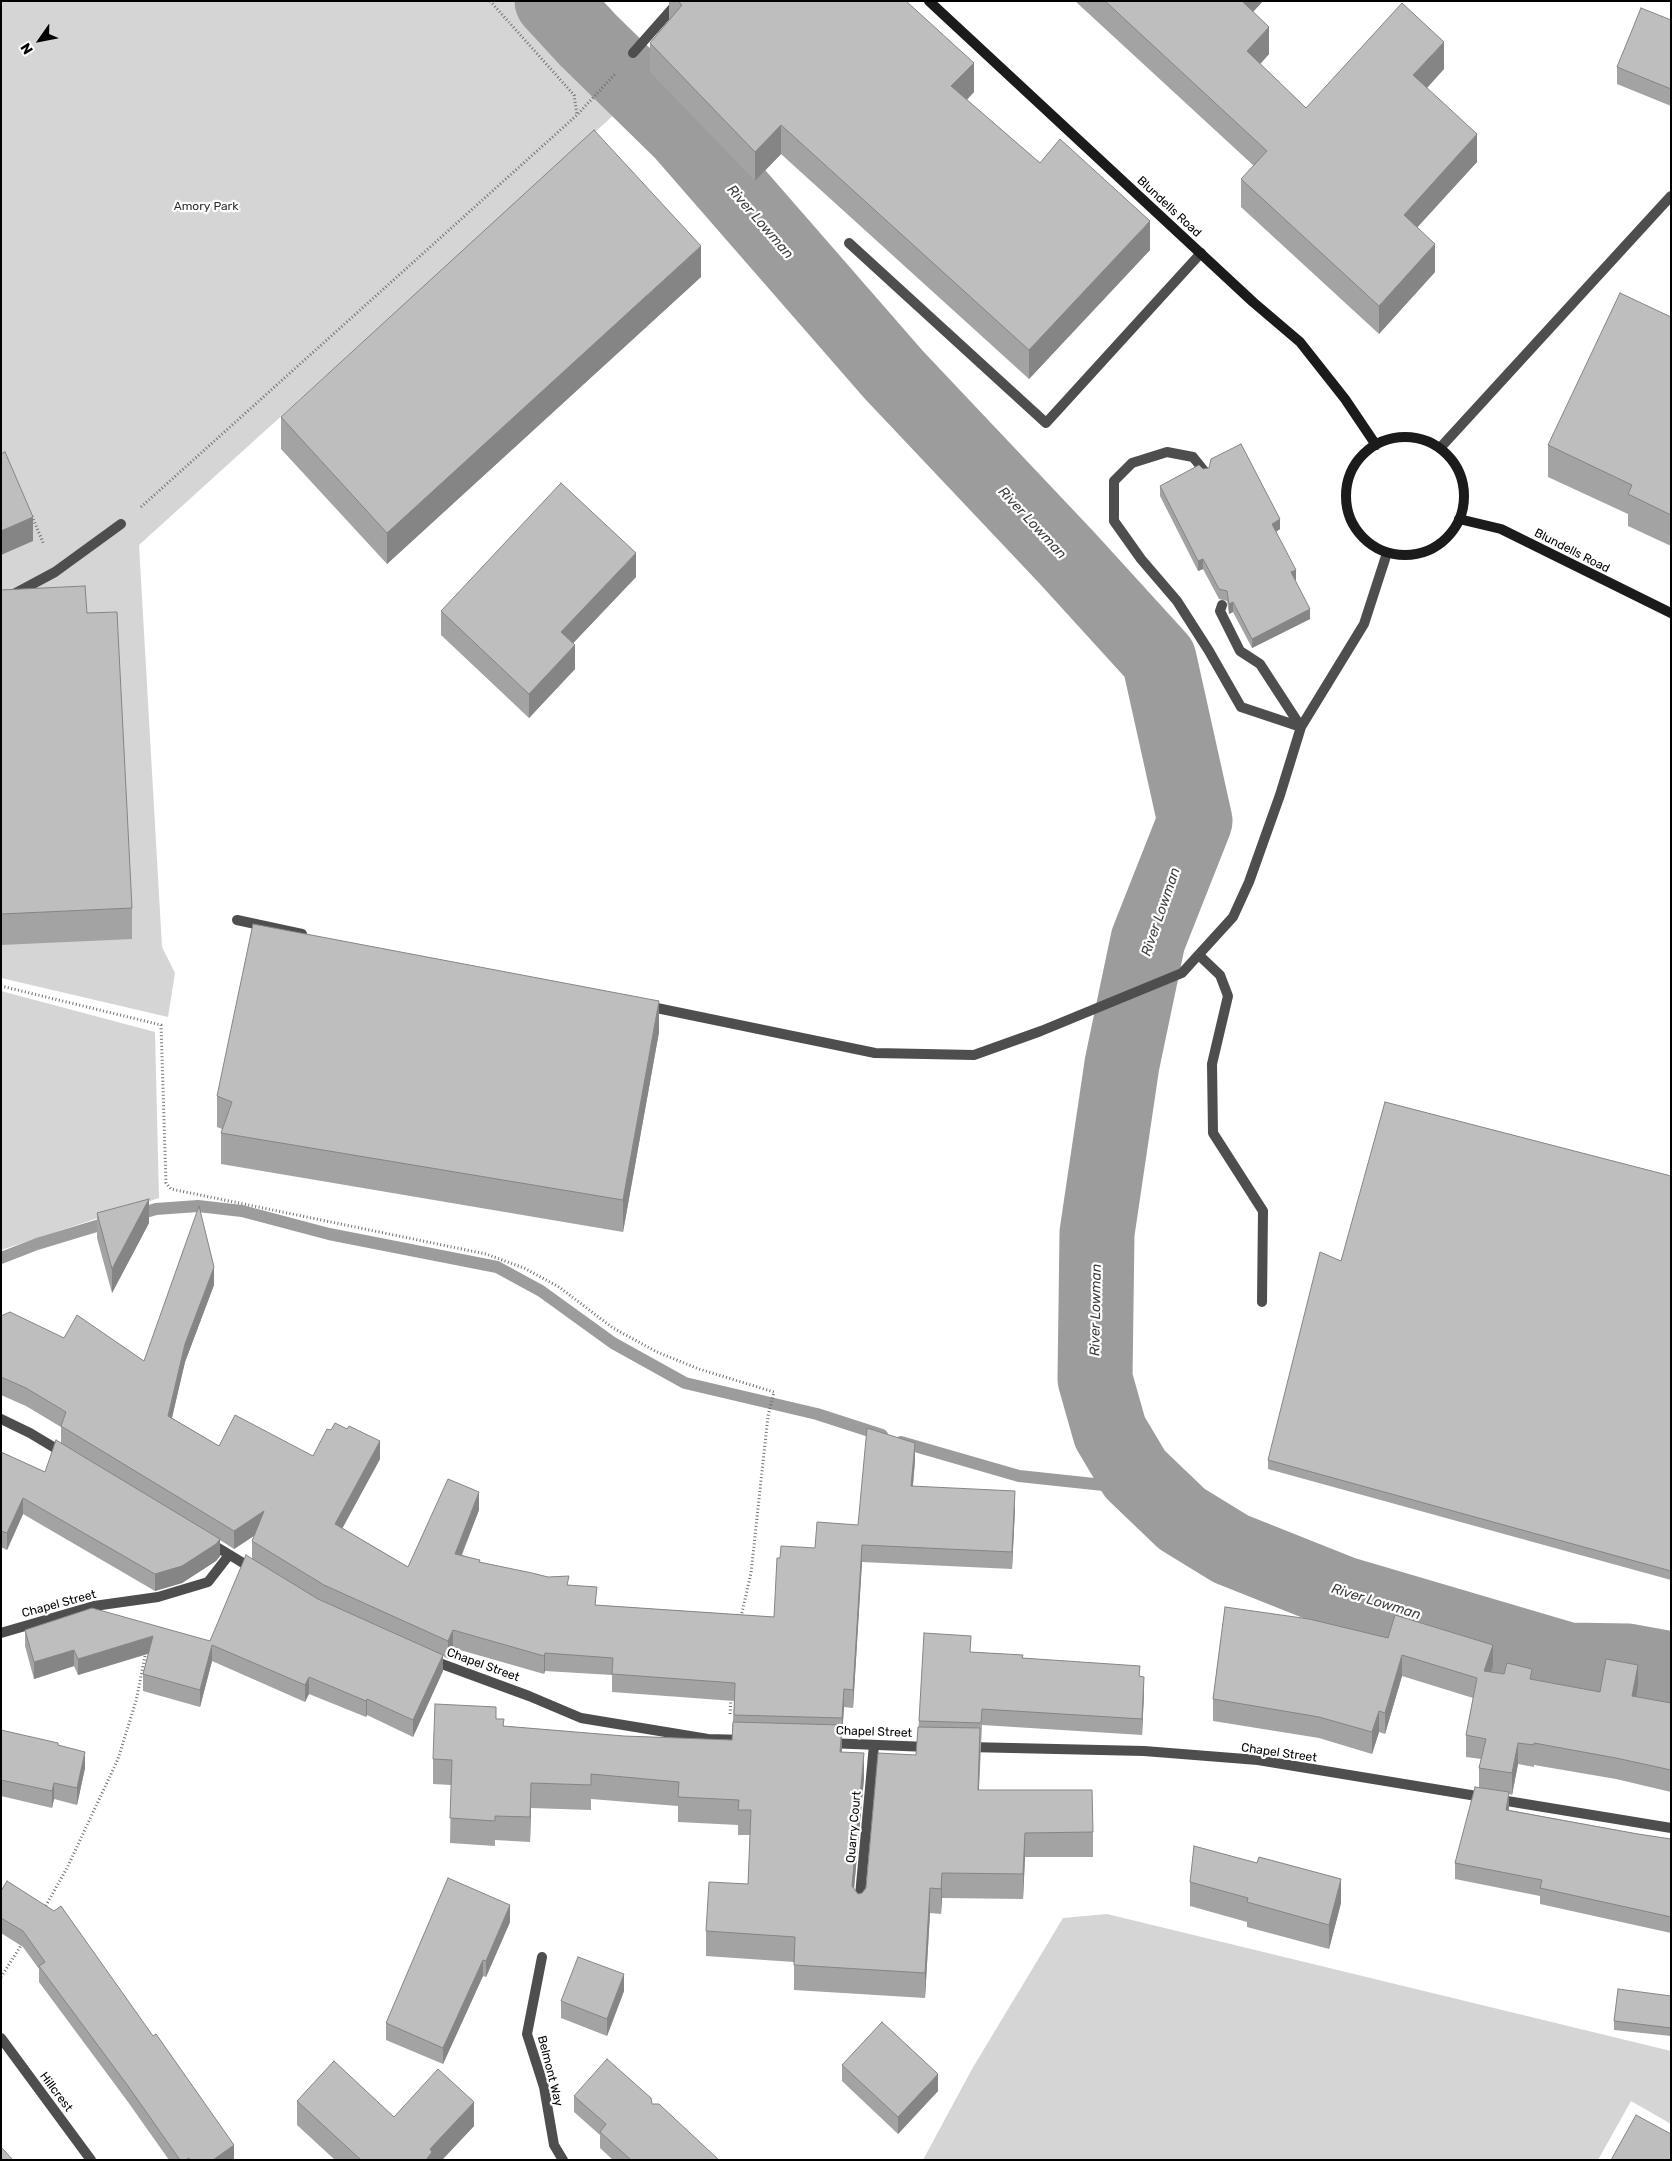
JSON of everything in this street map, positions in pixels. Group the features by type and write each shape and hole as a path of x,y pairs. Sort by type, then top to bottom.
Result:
{"street":[{"path":"633,54 679,1"},
{"name":"Blundells Road","path":"929,1 1300,342 1345,399 1376,445"},
{"path":"1440,448 1671,196"},
{"path":"849,244 1046,423 1201,253"},
{"path":"1406,437 1427,441 1440,448 1458,469 1464,485 1464,506 1454,531 1439,546 1420,554 1400,556 1387,553 1369,543 1355,528 1346,505 1347,484 1360,458 1376,445 1395,438 1406,437"},
{"path":"1205,472 1193,457 1167,452 1132,462 1114,481 1114,521 1142,559 1177,601 1209,651 1241,707 1300,727"},
{"name":"Blundells Road","path":"1459,519 1501,530 1671,613"},
{"path":"1,601 55,572 122,524"},
{"path":"633,1003 875,1053 974,1055 1042,1031 1182,974 1233,917 1249,882 1280,795 1300,727 1364,624 1387,553"},
{"path":"1222,605 1220,611 1240,651 1260,664 1300,727"},
{"path":"237,920 314,936"},
{"path":"1200,956 1220,974 1228,996 1212,1064 1213,1133 1263,1212 1262,1302"},
{"path":"1,1419 30,1433 72,1458"},
{"path":"204,1540 262,1575"},
{"name":"Chapel Street","path":"1,1633 94,1606 158,1597 208,1582 229,1555"},
{"name":"Chapel Street","path":"417,1654 529,1696 581,1718 708,1740 761,1741"},
{"name":"Chapel Street","path":"818,1743 936,1747"},
{"name":"Quarry Court","path":"859,1912 874,1745"},
{"name":"Chapel Street","path":"954,1747 1144,1751 1258,1760 1671,1828"},
{"name":"Belmont Way","path":"542,1956 527,2034 544,2087 554,2145 563,2160"},
{"name":"Hillcrest","path":"1,2038 91,2160"}],"path":[{"path":"490,1 574,95 577,115"},
{"path":"122,524 577,115 621,67"},
{"path":"28,509 55,572"},
{"path":"1,986 161,1025 166,1183 171,1189 486,1254 524,1268 559,1287 613,1328 639,1342 699,1369 774,1392 774,1400 768,1416 751,1573 739,1626"},
{"path":"42,1912 67,1868 118,1759 136,1701 148,1644"},
{"path":"729,1739 731,1692"},
{"path":"1,1977 27,1937"}],"green space":[{"name":"Amory Park","path":"1,1 532,1 627,103 139,545 162,947 175,973 168,1017 1,978"},
{"path":"1,991 155,1032 159,1198 1,1250"},
{"path":"1107,1914 1671,2051 1671,2124 1631,2101 1598,2160 923,2160 972,2069 1063,1918"}],"building":[{"path":"678,1 906,1 974,63 951,86 1040,163 1060,139 1150,221 1029,350 781,125 755,152 650,43 682,5"},
{"path":"1105,1 1242,1 1269,27 1247,51 1306,108 1402,3 1444,42 1413,75 1477,134 1404,215 1435,244 1379,306 1241,179 1267,151"},
{"path":"1641,8 1671,20 1671,89 1617,67"},
{"path":"594,130 701,246 387,533 281,417"},
{"path":"1620,293 1671,317 1671,515 1628,494 1632,485 1548,445"},
{"path":"1241,444 1280,519 1272,524 1296,570 1291,572 1310,609 1252,639 1233,602 1229,604 1227,591 1219,589 1203,559 1198,561 1160,486 1199,465 1203,469 1209,468 1211,459"},
{"path":"5,452 33,517 1,531 1,454"},
{"path":"561,483 636,553 561,632 575,645 529,694 441,611"},
{"path":"85,586 87,613 117,612 132,908 1,914 1,590"},
{"path":"253,924 659,1001 623,1200 221,1133 232,1102 217,1096"},
{"path":"1385,1102 1671,1176 1671,1571 1268,1460 1320,1252 1341,1261"},
{"path":"149,1199 112,1269 97,1213"},
{"path":"199,1206 214,1267 185,1344 168,1416 219,1446 235,1415 313,1456 327,1429 331,1430 335,1423 347,1429 349,1426 380,1441 335,1524 408,1567 448,1479 479,1492 455,1554 480,1560 479,1562 548,1577 569,1576 567,1585 597,1587 595,1605 774,1617 777,1558 780,1558 781,1546 815,1548 817,1522 858,1525 867,1428 915,1443 911,1486 1015,1491 1012,1552 862,1545 853,1690 844,1689 842,1718 734,1715 735,1683 612,1674 613,1658 545,1653 544,1656 453,1630 448,1641 324,1585 252,1541 264,1511 234,1531 61,1426 66,1412 26,1388 1,1377 1,1316 10,1312 64,1338 77,1315 144,1361"},
{"path":"56,1440 220,1539 216,1544 182,1566 155,1574 23,1498 7,1533 1,1531 1,1452 45,1472"},
{"path":"246,1555 318,1599 443,1655 413,1720 367,1699 366,1701 309,1677 305,1685 212,1645 200,1690 143,1674 153,1636 78,1659 74,1650 34,1662 25,1630 92,1608 210,1641"},
{"path":"1225,1607 1309,1619 1388,1638 1395,1615 1493,1645 1484,1671 1504,1674 1507,1663 1532,1669 1530,1679 1600,1692 1606,1659 1638,1665 1632,1696 1671,1703 1671,1770 1534,1743 1534,1745 1518,1743 1512,1773 1479,1768 1486,1739 1466,1735 1477,1678 1402,1655 1385,1713 1379,1711 1372,1732 1319,1717 1213,1699"},
{"path":"924,1633 971,1636 970,1652 1023,1655 1022,1658 1140,1666 1139,1676 1144,1677 1142,1719 982,1709 981,1723 919,1721"},
{"path":"435,1704 496,1707 496,1719 504,1719 503,1726 624,1736 732,1740 733,1722 842,1725 840,1752 864,1753 852,1886 858,1894 862,1893 866,1888 878,1753 916,1755 918,1727 980,1728 978,1790 1092,1790 1093,1832 1025,1833 1023,1874 942,1873 941,1889 930,1888 925,1973 794,1965 795,1937 706,1931 709,1882 748,1884 751,1810 738,1810 739,1800 678,1797 679,1782 591,1774 591,1785 531,1783 530,1817 495,1816 495,1821 450,1818 452,1760 433,1759"},
{"path":"1,1730 58,1743 58,1745 85,1752 77,1788 54,1783 52,1791 1,1780"},
{"path":"1475,1787 1509,1792 1506,1810 1671,1839 1671,1917 1540,1888 1542,1880 1455,1863"},
{"path":"1194,1846 1257,1863 1259,1857 1341,1879 1329,1925 1247,1902 1248,1898 1190,1882"},
{"path":"448,1878 510,1905 486,1961 483,1960 443,2048 386,2023"},
{"path":"7,1881 54,1911 61,1906 153,2036 156,2034 234,2145 213,2160 190,2160 189,2158 180,2160 39,1966 45,1962 23,1931 1,1918 1,1891"},
{"path":"578,1957 624,1974 607,2019 561,2001"},
{"path":"1618,1989 1671,1996 1671,2028 1614,2021"},
{"path":"882,2022 938,2074 898,2117 842,2065"},
{"path":"607,2059 651,2098 652,2104 659,2104 719,2160 631,2160 600,2132 606,2124 574,2096"},
{"path":"334,2061 394,2117 438,2069 474,2102 430,2149 432,2152 426,2160 361,2160 297,2101"},
{"path":"1636,2115 1671,2134 1671,2160 1611,2160"},
{"path":"1,2147 13,2160 1,2160"}],"waterway":[{"name":"River Lowman","path":"552,1 588,40 683,133 894,375 1067,558 1159,659 1195,821 1148,940 1122,1064 1097,1233 1095,1379 1110,1432 1135,1474 1182,1519 1231,1549 1344,1594 1568,1660 1628,1661 1671,1669"},
{"path":"132,1216 156,1209 198,1206 242,1211 329,1234 497,1267 541,1291 613,1343 685,1383 817,1414 882,1435"},
{"path":"1,1258 37,1244 113,1221"},
{"path":"901,1442 1019,1476 1113,1486 1135,1474"}]}
